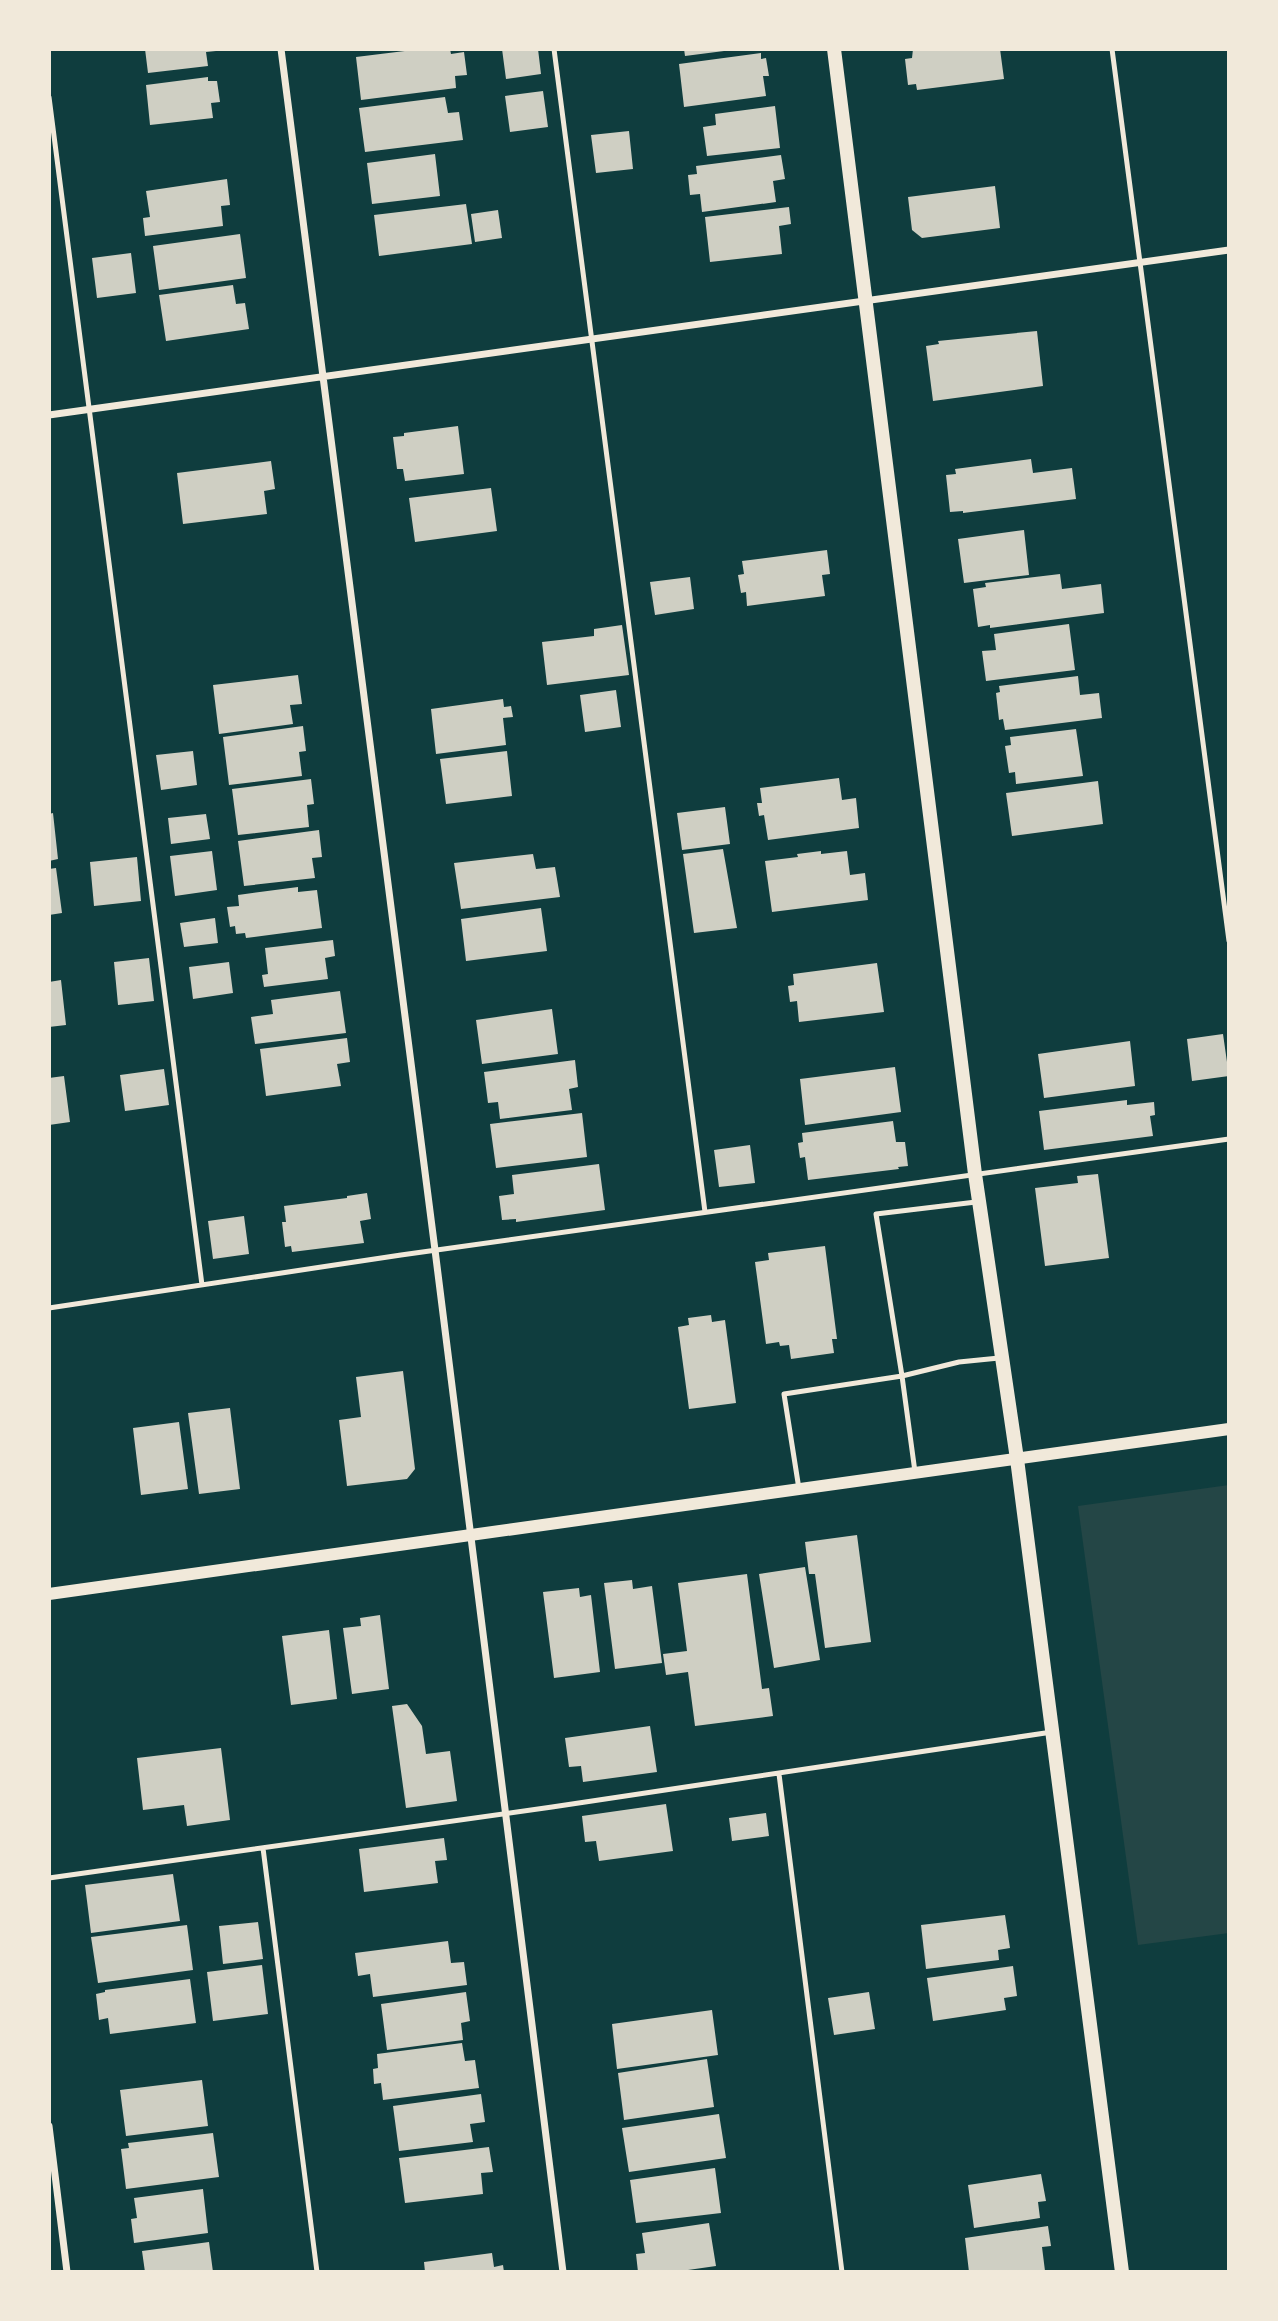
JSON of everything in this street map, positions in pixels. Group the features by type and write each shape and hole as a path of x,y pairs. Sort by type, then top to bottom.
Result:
{"main road":[{"path":"834,49 975,1174 1017,1459 1122,2272"}],"street":[{"path":"281,49 563,2272"},
{"path":"49,415 1229,250"},
{"path":"49,1594 1229,1429"},
{"path":"49,2129 67,2272"}],"lane":[{"path":"554,49 705,1212"},
{"path":"1112,49 1229,941"},
{"path":"49,97 202,1285"},
{"path":"49,1308 435,1250 1229,1139"},
{"path":"915,1473 876,1214 979,1201"},
{"path":"799,1489 784,1394 902,1376 959,1362 1001,1357"},
{"path":"49,1878 505,1814 1052,1732"},
{"path":"779,1774 842,2272"},
{"path":"263,1848 317,2272"}],"shaded area":[{"path":"1229,1485 1229,1933 1138,1945 1078,1506"}],"building":[{"path":"145,49 216,51 206,52 208,66 148,73"},
{"path":"421,49 450,49 451,54 464,52 467,75 455,76 456,88 361,100 356,57"},
{"path":"502,49 538,49 541,74 506,79"},
{"path":"684,49 723,49 724,51 685,56"},
{"path":"913,49 1000,49 1004,79 917,90 916,84 908,85 905,59 912,58"},
{"path":"761,53 761,59 766,58 769,76 763,76 766,96 684,107 679,64"},
{"path":"208,77 208,81 217,81 220,102 211,103 213,118 150,125 146,85"},
{"path":"543,91 548,127 510,132 505,96"},
{"path":"445,97 448,113 459,112 463,140 365,152 359,108"},
{"path":"775,106 780,148 707,156 703,127 716,125 715,114"},
{"path":"629,131 633,169 596,173 591,135"},
{"path":"435,154 440,196 372,204 367,163"},
{"path":"781,155 785,179 773,181 776,202 702,212 700,194 690,195 688,175 697,174 696,166"},
{"path":"227,179 230,205 221,206 223,226 145,236 143,218 150,217 146,191"},
{"path":"995,186 1000,228 922,238 912,230 908,197"},
{"path":"466,204 472,244 379,256 374,215"},
{"path":"789,207 791,224 779,226 782,254 710,262 705,217"},
{"path":"498,210 502,238 475,242 471,214"},
{"path":"240,234 246,278 159,290 153,246"},
{"path":"131,253 136,293 97,298 92,258"},
{"path":"233,285 236,304 245,303 249,329 166,341 159,295"},
{"path":"1037,331 1043,386 933,401 926,346 939,344 938,341"},
{"path":"458,426 464,474 405,481 403,469 397,469 393,437 404,436 404,433"},
{"path":"1031,459 1033,473 1072,468 1076,499 963,513 950,512 946,475 956,474 955,469"},
{"path":"271,461 275,489 264,491 267,514 183,524 177,473"},
{"path":"491,488 497,531 415,542 409,498"},
{"path":"1024,530 1029,575 964,583 958,539"},
{"path":"827,550 830,574 822,575 825,596 747,606 746,592 741,593 738,575 744,574 742,561"},
{"path":"1060,574 1062,589 1101,584 1104,613 990,628 990,625 978,627 973,589 986,587 985,583"},
{"path":"690,577 694,609 655,615 650,582"},
{"path":"1069,624 1075,670 986,681 982,651 996,650 994,634"},
{"path":"622,625 629,675 547,685 542,642 594,636 594,629"},
{"path":"298,675 302,704 290,705 293,724 219,734 213,685"},
{"path":"1078,676 1080,695 1099,693 1102,718 1005,730 1003,719 999,720 996,693 1000,692 999,686"},
{"path":"616,690 621,727 585,732 580,695"},
{"path":"503,699 504,707 511,706 513,717 503,718 506,745 436,754 431,709"},
{"path":"303,726 306,751 299,752 302,776 229,785 223,737"},
{"path":"1076,729 1083,776 1016,784 1015,772 1009,773 1005,746 1011,745 1010,737"},
{"path":"193,751 197,785 161,790 156,755"},
{"path":"507,751 512,796 446,804 440,759"},
{"path":"839,778 842,800 856,798 859,828 768,840 764,815 759,816 757,803 762,803 760,788"},
{"path":"311,779 314,804 307,805 309,827 238,835 232,789"},
{"path":"1098,781 1103,824 1012,836 1006,793"},
{"path":"725,807 730,844 682,850 677,813"},
{"path":"53,813 58,859 49,861 49,814"},
{"path":"206,814 210,839 171,844 168,818"},
{"path":"319,830 322,857 312,858 315,878 244,886 238,841"},
{"path":"723,849 737,928 694,933 683,854"},
{"path":"212,851 217,890 175,896 170,856"},
{"path":"821,851 821,854 847,851 850,875 865,873 868,900 772,912 765,861"},
{"path":"533,854 536,869 555,867 560,897 461,909 454,863"},
{"path":"137,857 141,901 94,906 90,862"},
{"path":"56,868 62,913 49,915 49,869"},
{"path":"298,887 298,892 317,890 322,928 246,938 245,933 236,934 235,926 230,927 227,907 239,906 238,895"},
{"path":"541,908 547,951 466,961 461,919"},
{"path":"215,918 218,943 184,947 180,923"},
{"path":"333,940 335,956 325,958 328,979 264,987 262,975 268,974 265,948"},
{"path":"149,958 154,1001 118,1005 114,962"},
{"path":"229,962 233,993 193,999 189,967"},
{"path":"877,963 884,1012 799,1022 797,1001 790,1002 788,986 794,985 793,974"},
{"path":"61,980 66,1025 49,1027 49,982"},
{"path":"340,991 346,1033 255,1044 251,1017 273,1014 271,1000"},
{"path":"552,1009 558,1054 482,1064 476,1020"},
{"path":"1223,1034 1229,1076 1192,1081 1187,1039"},
{"path":"347,1038 350,1062 337,1064 341,1086 266,1096 260,1049"},
{"path":"1130,1041 1135,1086 1044,1098 1038,1054"},
{"path":"575,1060 578,1087 569,1089 572,1110 500,1119 498,1102 488,1103 484,1072"},
{"path":"895,1067 901,1112 805,1125 800,1079"},
{"path":"164,1069 169,1105 125,1111 120,1075"},
{"path":"64,1076 70,1122 49,1125 49,1078"},
{"path":"1127,1100 1127,1105 1154,1102 1155,1115 1150,1116 1153,1136 1044,1150 1039,1111"},
{"path":"582,1113 587,1157 496,1168 490,1124"},
{"path":"893,1121 896,1142 905,1142 908,1166 808,1180 805,1157 800,1158 798,1143 803,1142 802,1133"},
{"path":"750,1145 755,1183 719,1187 714,1150"},
{"path":"599,1164 605,1210 516,1222 516,1219 502,1220 499,1196 514,1194 512,1175"},
{"path":"1098,1174 1109,1258 1045,1266 1035,1188 1078,1183 1077,1176"},
{"path":"367,1193 371,1219 360,1221 364,1243 292,1252 291,1246 285,1247 282,1222 286,1222 284,1206"},
{"path":"244,1216 249,1254 213,1259 208,1221"},
{"path":"825,1246 837,1339 832,1339 834,1353 791,1359 789,1345 780,1346 779,1342 766,1344 755,1262 769,1260 768,1253"},
{"path":"711,1315 712,1322 725,1320 736,1403 689,1409 678,1327 689,1325 688,1318"},
{"path":"403,1371 415,1469 407,1479 347,1486 339,1420 361,1417 356,1377"},
{"path":"230,1408 240,1489 199,1494 188,1413"},
{"path":"179,1422 188,1489 141,1495 133,1428"},
{"path":"857,1535 871,1642 825,1648 815,1574 809,1574 805,1542"},
{"path":"805,1567 820,1660 774,1668 759,1574"},
{"path":"747,1574 762,1689 769,1688 773,1716 695,1726 688,1672 666,1675 663,1654 687,1651 678,1583"},
{"path":"632,1580 633,1589 652,1586 662,1663 615,1669 604,1583"},
{"path":"579,1588 580,1597 591,1595 600,1672 554,1678 543,1592"},
{"path":"380,1615 389,1689 352,1694 343,1628 361,1626 360,1618"},
{"path":"329,1630 337,1699 291,1705 282,1636"},
{"path":"407,1704 422,1726 426,1754 450,1751 457,1801 406,1808 392,1706"},
{"path":"650,1726 657,1772 583,1782 581,1766 569,1767 565,1738"},
{"path":"221,1748 230,1820 187,1826 184,1805 143,1810 137,1758"},
{"path":"666,1804 673,1851 599,1861 596,1841 585,1842 582,1816"},
{"path":"766,1813 769,1836 732,1841 729,1818"},
{"path":"444,1838 447,1860 435,1861 438,1883 364,1892 359,1849"},
{"path":"173,1874 180,1921 91,1933 85,1885"},
{"path":"1005,1915 1010,1948 998,1950 999,1960 926,1969 921,1925"},
{"path":"258,1922 263,1959 223,1964 219,1926"},
{"path":"187,1925 193,1970 98,1983 91,1937"},
{"path":"448,1941 451,1963 464,1962 467,1985 373,1997 370,1974 358,1976 355,1953"},
{"path":"262,1965 268,2014 213,2021 207,1972"},
{"path":"1013,1966 1017,1996 1004,1998 1006,2010 933,2021 927,1978"},
{"path":"190,1979 196,2023 110,2034 108,2018 99,2020 96,1994 105,1990"},
{"path":"466,1992 470,2021 461,2023 463,2040 387,2050 381,2004"},
{"path":"869,1992 875,2029 834,2035 828,1998"},
{"path":"712,2010 718,2055 617,2069 612,2024"},
{"path":"462,2043 465,2061 475,2060 479,2088 383,2100 381,2083 374,2084 373,2069 378,2068 377,2054"},
{"path":"707,2059 714,2107 624,2120 618,2073"},
{"path":"202,2080 208,2126 126,2136 120,2090"},
{"path":"481,2094 485,2122 470,2124 473,2142 399,2151 393,2106"},
{"path":"719,2114 726,2158 629,2172 622,2128"},
{"path":"213,2133 219,2177 126,2189 121,2149 129,2148 128,2143"},
{"path":"489,2147 493,2172 481,2173 483,2194 405,2203 399,2158"},
{"path":"715,2168 721,2213 636,2223 630,2180"},
{"path":"1041,2174 1046,2201 1038,2202 1040,2218 974,2228 968,2185"},
{"path":"203,2189 208,2233 134,2243 131,2219 137,2218 134,2198"},
{"path":"709,2223 716,2266 674,2272 638,2272 636,2254 645,2253 642,2233"},
{"path":"1048,2226 1051,2246 1042,2247 1045,2271 969,2272 965,2238"},
{"path":"209,2242 213,2272 145,2272 142,2251"},
{"path":"492,2253 494,2267 503,2265 504,2272 425,2272 424,2262"}]}
